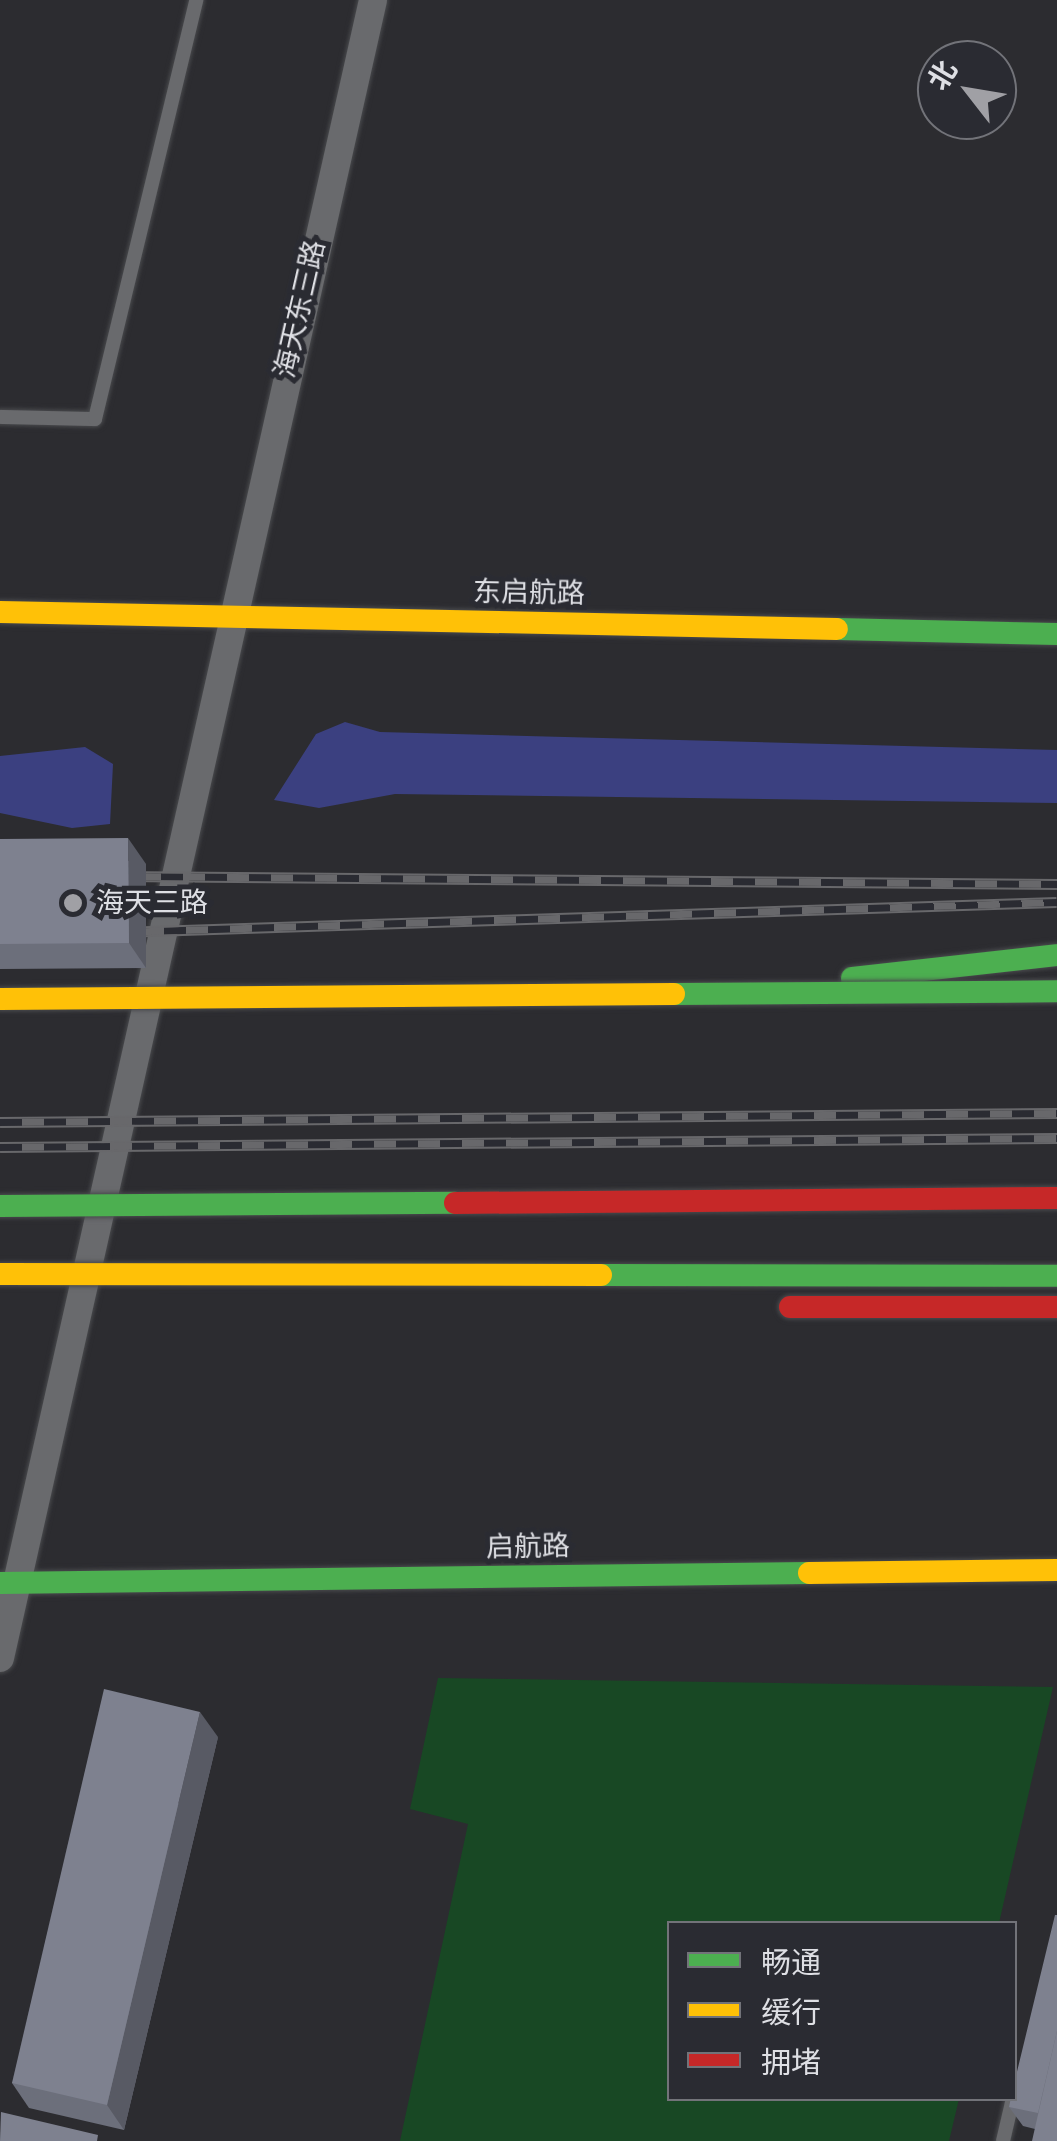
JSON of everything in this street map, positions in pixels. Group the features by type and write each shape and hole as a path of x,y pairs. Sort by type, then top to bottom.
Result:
{"main road":[{"name":"东启航路","path":"0,612 1057,634"},
{"path":"757,993 1057,955"},
{"path":"0,999 1057,991"},
{"path":"0,1206 1057,1198"},
{"path":"0,1274 1057,1276"},
{"path":"224,1275 333,1301"},
{"path":"754,1307 1057,1307"},
{"name":"启航路","path":"8,1583 1057,1570"}],"street":[{"name":"海天东三路","path":"228,617 373,0"},
{"path":"0,1658 8,1583 228,617"}],"lane":[{"path":"0,417 95,420 196,0"},
{"path":"1017,2079 1019,2072"},
{"path":"1003,2141 1011,2101"}],"green space":[{"path":"438,1678 1053,1687 999,1921 667,1921 667,2101 959,2101 949,2141 400,2141 468,1824 410,1809"}],"shaded area":[{"path":"345,722 380,732 1057,750 1057,803 395,794 319,808 274,800 316,734"},
{"path":"85,747 113,764 110,824 72,828 0,813 0,756"}],"building":[{"name":"海天三路","path":"128,838 129,943 0,944 0,839"},
{"path":"104,1689 200,1712 107,2105 12,2083"},
{"path":"1057,1915 1057,2031 1038,2113 1009,2107 1010,2101 1017,2101 1017,2072"},
{"path":"1057,2031 1057,2141 1032,2141"},
{"path":"1,2112 98,2135 97,2141 0,2141"}],"railway":[{"path":"117,876 1057,884"},
{"path":"120,932 1057,902"},
{"path":"0,1122 1057,1113"},
{"path":"0,1147 1057,1138"}],"traffic: fast":[{"path":"837,629 1057,634"},
{"path":"852,978 1057,955"},
{"path":"674,994 1057,991"},
{"path":"0,1206 455,1203"},
{"path":"601,1275 1057,1276"},
{"path":"0,1583 809,1573"}],"traffic: slow":[{"path":"0,612 837,629"},
{"path":"0,999 674,994"},
{"path":"0,1274 601,1275"},
{"path":"809,1573 1057,1570"}],"traffic: jam":[{"path":"455,1203 1057,1198"},
{"path":"790,1307 1057,1307"}],"place":[{"name":"海天三路","path":"73,903"}]}
